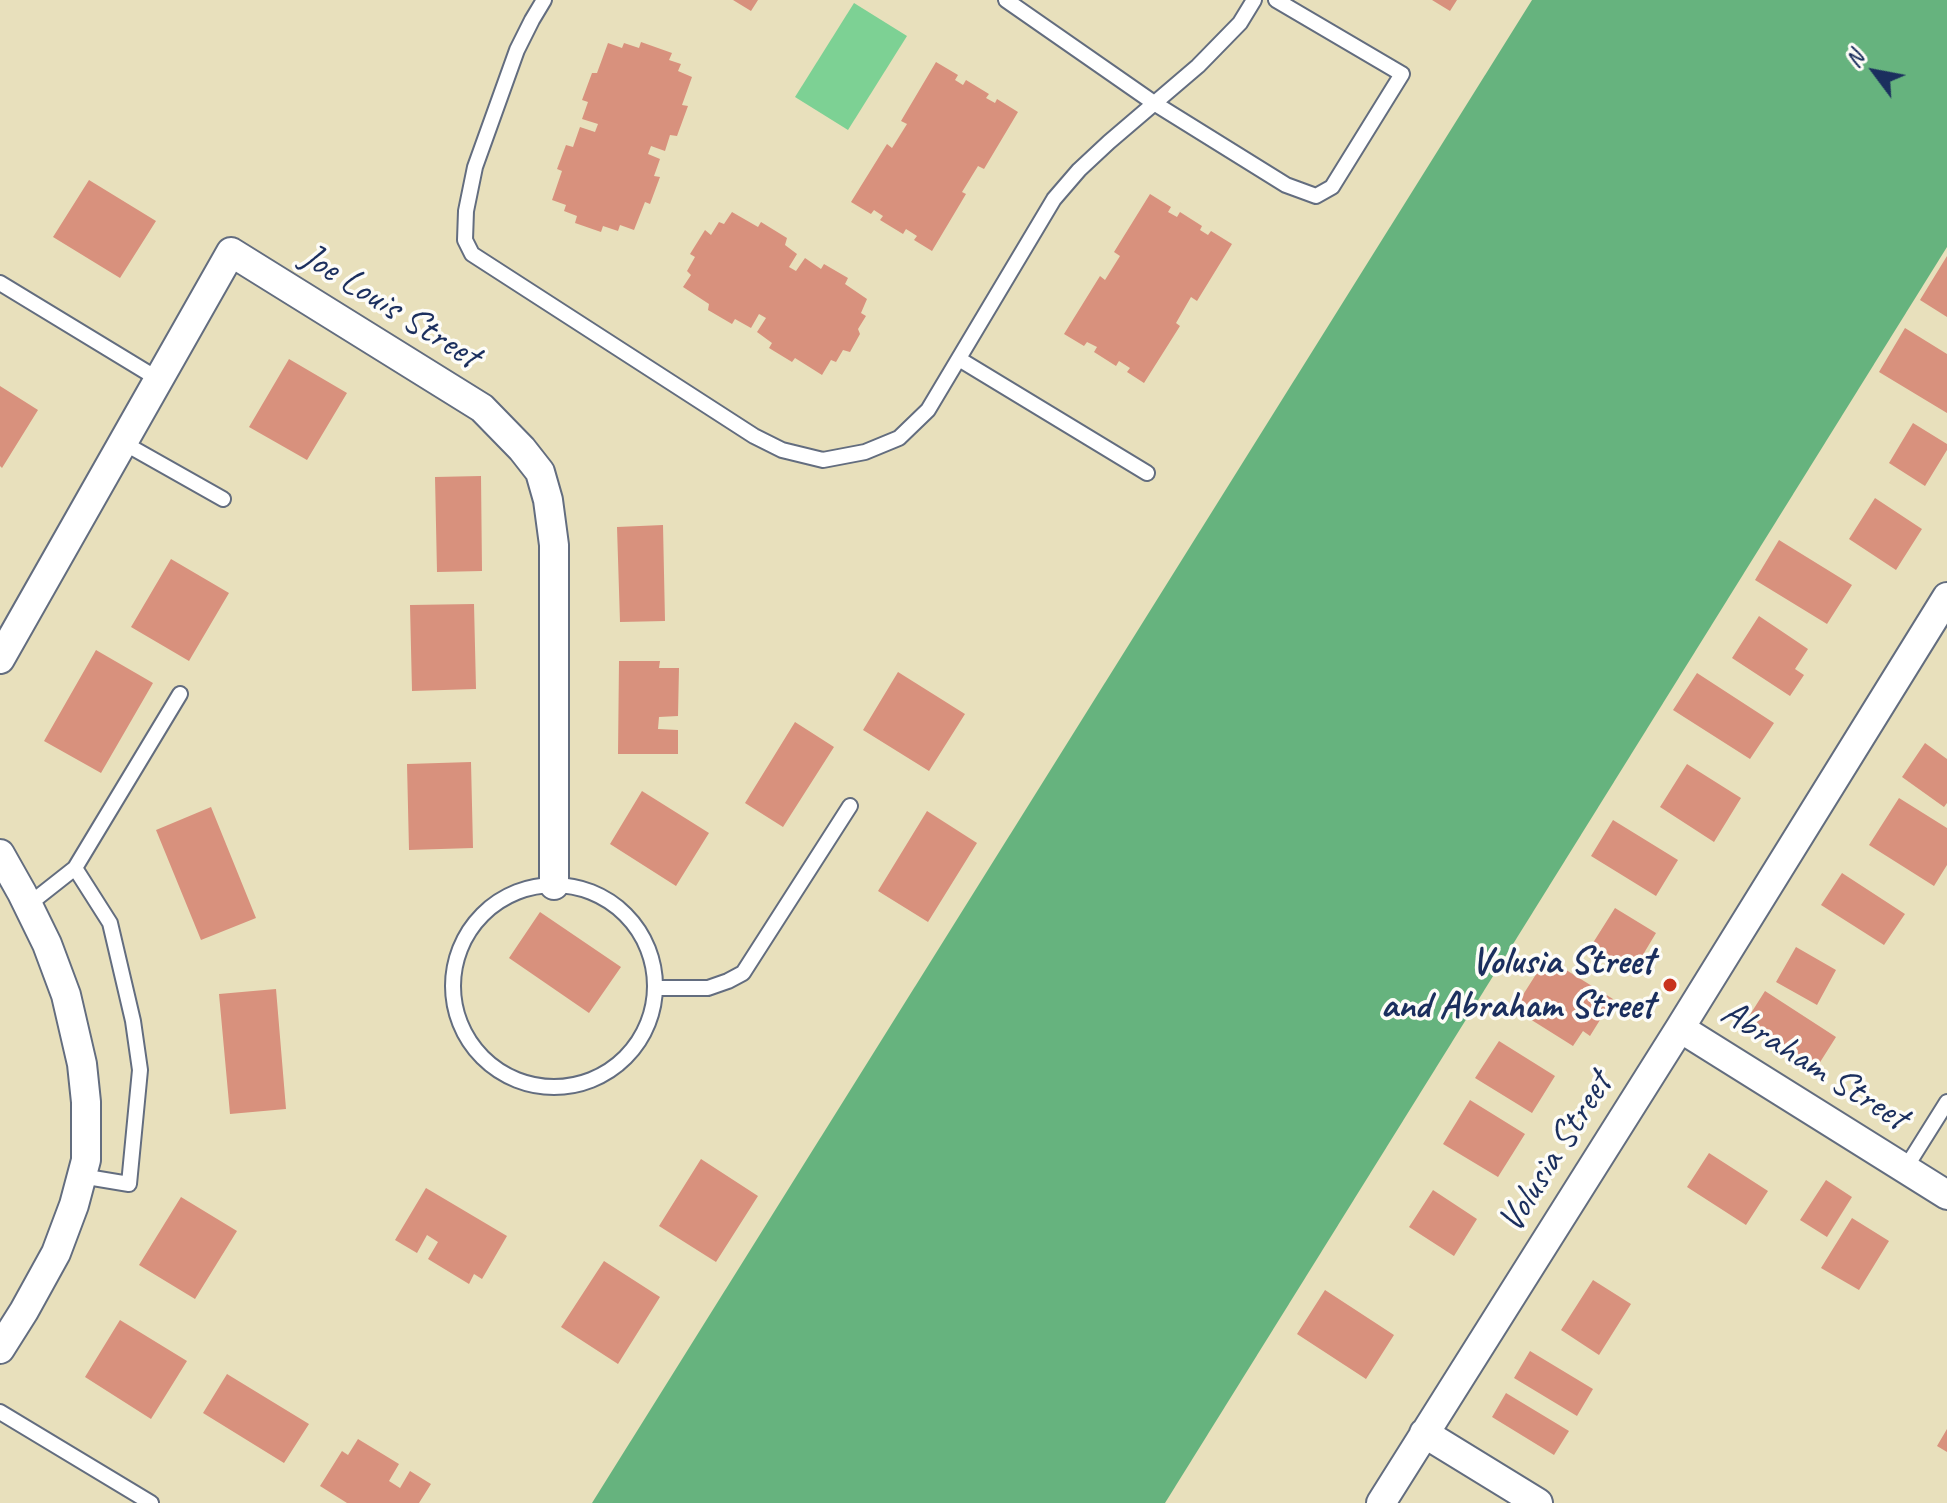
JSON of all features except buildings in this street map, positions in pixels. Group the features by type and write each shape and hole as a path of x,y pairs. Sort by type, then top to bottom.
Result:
{"street":[{"name":"Joe Louis Street","path":"0,659 231,252 482,408 540,472 548,500 554,545 554,885"},
{"name":"Volusia Street","path":"1381,1503 1947,597"},
{"path":"0,854 47,944 66,995 82,1064 86,1102 86,1160 74,1205 56,1253 0,1349"},
{"name":"Abraham Street","path":"1680,1028 1947,1195"},
{"path":"1424,1433 1538,1503"}],"lane":[{"path":"544,0 517,50 475,167 465,225 465,240 472,254 754,436 782,450 823,460 865,452 899,438 928,410 1054,199 1079,170 1198,66 1240,23 1254,0"},
{"path":"1006,0 1154,103 1286,185 1316,196 1332,187 1402,74 1276,0"},
{"path":"0,283 158,379"},
{"path":"959,359 1147,473"},
{"path":"122,442 223,499"},
{"path":"28,905 75,868 180,694"},
{"path":"656,988 708,988 743,973 850,806"},
{"path":"75,868 110,923 123,972 140,1070 129,1184 81,1176"},
{"path":"572,884 606,897 634,922 651,953 656,988 649,1023 630,1053 613,1069 580,1084 545,1088 511,1079 480,1056 460,1027 452,992 456,957 476,919 503,896 537,885 572,884"},
{"path":"1905,1169 1947,1102"},
{"path":"0,1412 151,1503"}],"green space":[{"path":"1532,0 1947,0 1947,247 1165,1503 592,1503"},
{"path":"854,3 907,36 848,130 795,97"}],"place":[{"name":"Volusia Street and Abraham Street","path":"1670,985"}]}
